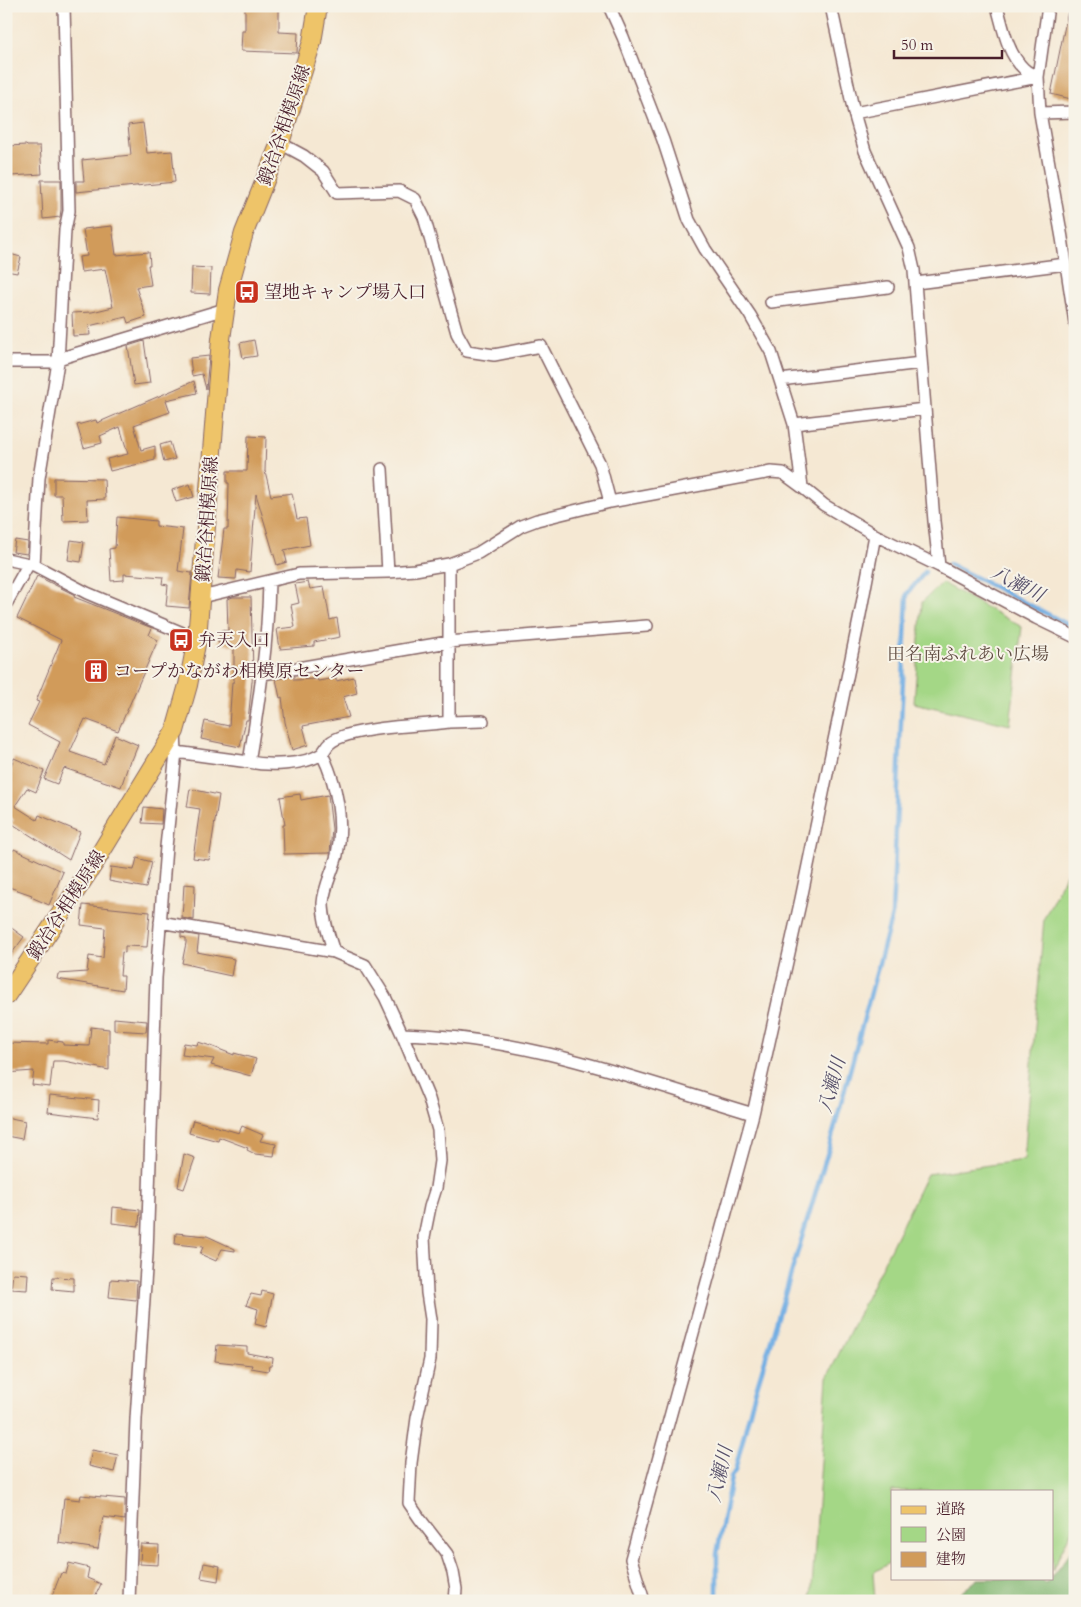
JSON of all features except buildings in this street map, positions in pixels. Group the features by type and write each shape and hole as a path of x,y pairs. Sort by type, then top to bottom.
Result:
{"main road":[{"name":"鍛冶谷相模原線","path":"6,996 95,862 175,731 188,684 197,639 221,339 228,290 244,233 280,143 312,42 318,6"}],"street":[{"path":"6,604 31,565 39,478 58,360 65,230 69,211 64,6"},
{"path":"609,6 663,140 689,220 705,249 750,315 771,352 794,424 802,487"},
{"path":"831,6 854,113 870,165 909,248 914,270 940,566"},
{"path":"997,6 1008,43 1016,58 1024,69 1038,77"},
{"path":"1048,6 1038,77 1040,113 1075,324"},
{"path":"854,113 1038,77"},
{"path":"1040,113 1075,112"},
{"path":"280,143 304,156 323,171 337,193 399,191 415,199 424,217 457,333 467,351 494,355 541,346 600,464 610,502"},
{"path":"916,283 1066,264"},
{"path":"770,302 888,287"},
{"path":"6,362 58,360 225,309"},
{"path":"780,380 921,363"},
{"path":"794,424 925,409"},
{"path":"382,469 388,572"},
{"path":"201,597 299,574 388,572 415,570 449,564 488,548 521,526 537,520 610,502 771,472 783,473 824,506 875,535 940,566 1075,637"},
{"path":"644,1601 631,1558 753,1114 800,899 875,535"},
{"path":"6,559 31,565 87,593 197,639"},
{"path":"449,564 449,722"},
{"path":"249,762 263,674 268,626 269,581"},
{"path":"263,674 448,642 647,626"},
{"path":"176,752 262,765 303,761 322,754 329,743 337,738 348,735 378,729 449,722 483,721"},
{"path":"129,1601 136,1419 147,1254 154,1007 166,846 176,752 175,731"},
{"path":"322,754 335,793 340,828 337,854 323,900 323,910 334,952"},
{"path":"160,922 334,952 366,965 385,997 402,1034 429,1099 438,1130 440,1161 424,1237 431,1319 430,1359 417,1418 411,1462 409,1502 447,1554 456,1589 455,1601"},
{"path":"402,1034 439,1034 493,1042 562,1057 753,1114"}],"green space":[{"name":"田名南ふれあい広場","path":"942,583 1022,627 1010,725 914,703 922,602"},
{"path":"1075,857 1075,1523 1054,1567 1054,1490 891,1490 891,1562 873,1573 875,1601 811,1601 827,1378 927,1174 1024,1160 1044,918"},
{"path":"1075,1546 1075,1601 950,1601 977,1580 1041,1580 1046,1584 1050,1580 1054,1580 1054,1573"}],"waterway":[{"name":"八瀬川","path":"949,564 1075,628"},
{"name":"八瀬川","path":"717,1601 717,1554 731,1477 735,1471 752,1403 829,1148 892,915 907,594 925,572"}],"place":[{"name":"望地キャンプ場入口","path":"247,292"},
{"name":"弁天入口","path":"181,640"},
{"name":"コープかながわ相模原センター","path":"96,671"}]}
